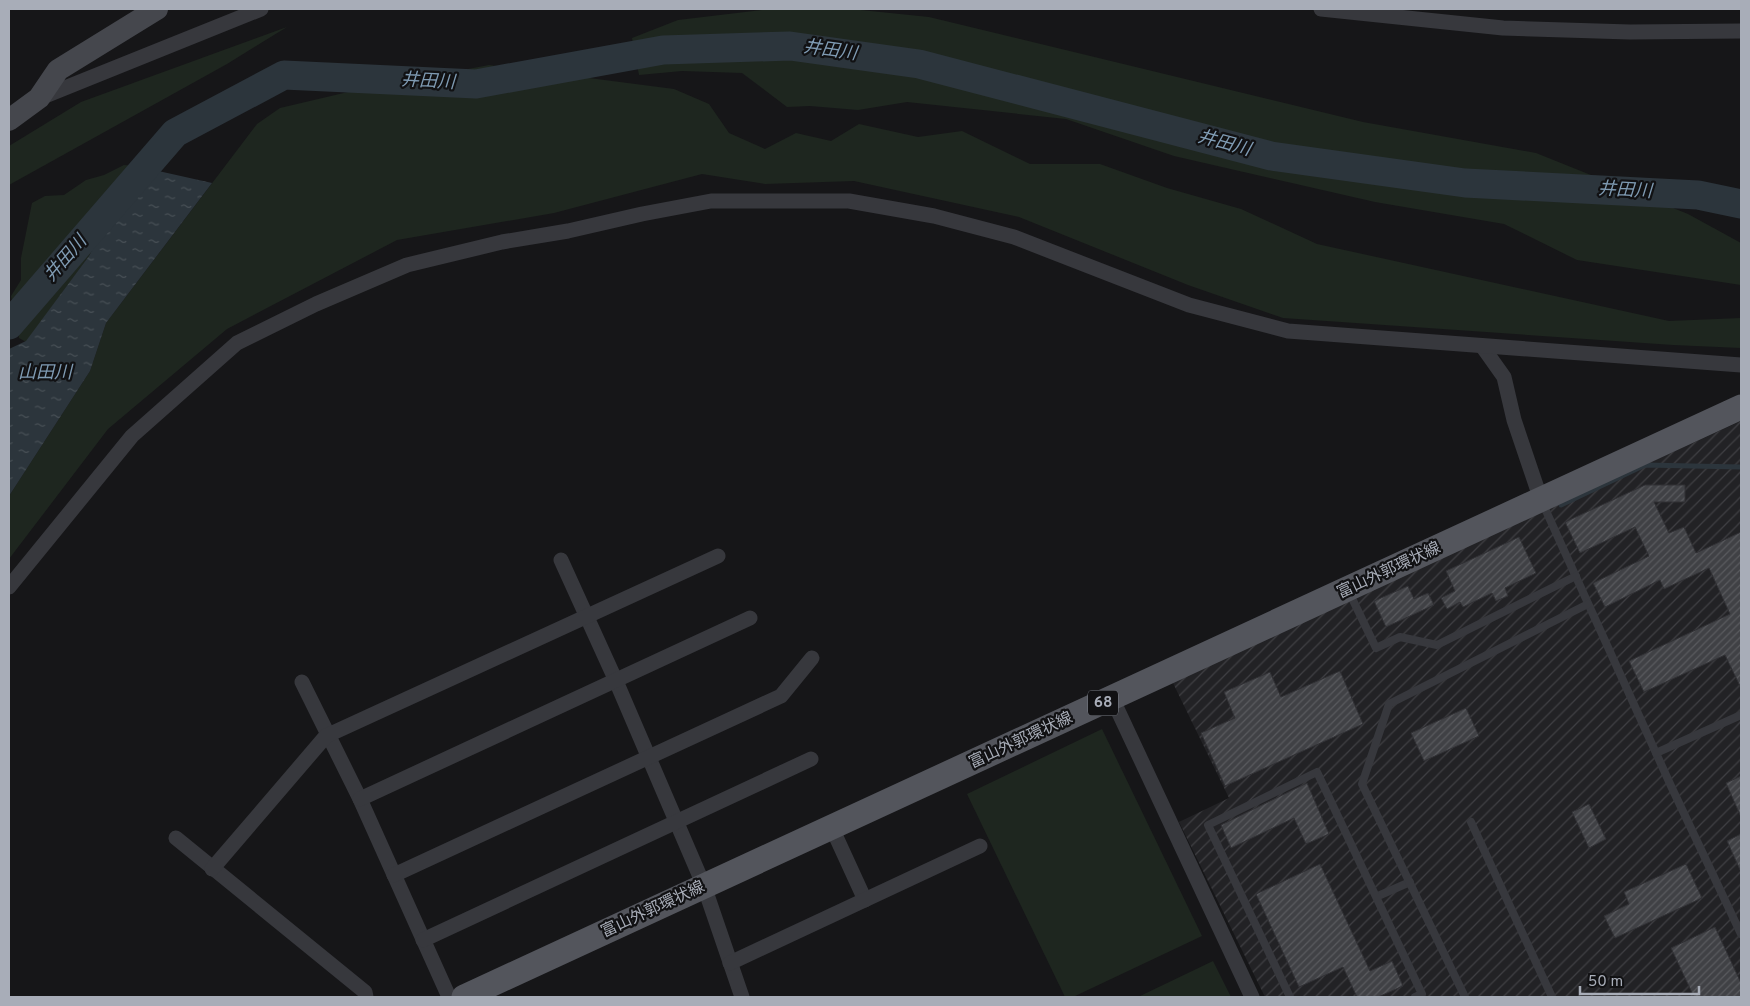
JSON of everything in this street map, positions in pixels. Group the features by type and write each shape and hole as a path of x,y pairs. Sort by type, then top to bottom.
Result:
{"main road":[{"path":"9,120 39,98 58,70 157,9"},
{"name":"富山外郭環状線","path":"464,997 1741,407"}],"street":[{"path":"39,98 261,9"},
{"path":"1321,9 1503,28 1630,32 1741,31"},
{"path":"9,587 132,436 237,343 316,304 407,265 502,242 568,231 711,201 849,201 934,216 1014,237 1189,305 1288,331 1741,365"},
{"path":"1482,346 1504,377 1514,420 1541,500"},
{"path":"212,869 326,736 718,556"},
{"path":"561,560 616,681 704,886 742,997"},
{"path":"360,800 750,618"},
{"path":"394,875 781,696 812,658"},
{"path":"302,682 326,736 360,800 448,997"},
{"path":"1112,698 1252,997"},
{"path":"423,940 811,759"},
{"path":"832,828 865,900"},
{"path":"176,838 365,992 366,997"},
{"path":"730,963 980,846"}],"lane":[{"path":"1541,500 1656,754 1741,934"},
{"path":"1348,590 1376,648 1400,637 1437,645 1576,576"},
{"path":"1465,997 1362,784 1388,704 1588,604"},
{"path":"1656,754 1741,715"},
{"path":"1290,997 1208,825 1317,772 1378,896 1422,994 1415,997"},
{"path":"1471,822 1552,997"},
{"path":"1378,896 1410,882"}],"shaded area":[{"path":"770,9 851,9 929,17 1363,122 1536,153 1688,214 1741,243 1741,285 1577,260 1504,224 1375,202 1174,156 1066,119 907,102 858,110 810,106 787,107 742,73 682,71 639,75 632,38 678,20"},
{"path":"287,27 227,64 9,185 9,146 81,102"},
{"path":"489,65 674,89 709,104 729,133 765,149 796,133 831,141 859,124 918,137 962,131 1030,164 1100,164 1167,188 1241,209 1317,244 1669,321 1741,318 1741,348 1283,318 1188,285 1019,217 854,181 765,184 702,174 554,213 397,240 227,329 108,429 9,559 9,496 90,371 106,323 257,124 280,108 348,92"},
{"path":"124,165 136,166 89,256 26,342 19,338 11,296 21,280 21,258 32,203 45,196 64,195 86,180 104,175"},
{"path":"1741,421 1741,997 1265,997 1179,822 1229,798 1172,681"},
{"path":"1102,729 1202,936 1073,997 1065,997 967,794"},
{"path":"1213,961 1231,997 1138,997"}],"water":[{"name":"山田川","path":"136,166 212,183 106,323 90,371 9,496 9,349 26,341 89,256"}],"building":[{"path":"1645,485 1685,485 1685,502 1654,502 1669,533 1684,527 1696,553 1741,532 1741,688 1725,655 1644,692 1629,661 1730,614 1709,568 1664,589 1660,580 1605,607 1593,583 1649,556 1635,527 1580,553 1565,522"},
{"path":"1519,537 1536,573 1505,588 1508,596 1496,601 1492,593 1463,607 1460,602 1447,609 1441,598 1455,591 1446,571"},
{"path":"1408,586 1414,599 1428,593 1434,605 1386,627 1374,601"},
{"path":"1340,671 1363,724 1225,786 1201,733 1235,718 1224,692 1270,672 1281,697"},
{"path":"1466,708 1479,736 1424,761 1411,733"},
{"path":"1741,776 1741,817 1726,783"},
{"path":"1307,783 1329,834 1306,844 1294,818 1231,848 1221,825"},
{"path":"1589,804 1606,839 1589,848 1572,812"},
{"path":"1741,834 1741,872 1727,841"},
{"path":"1320,864 1370,971 1392,961 1403,986 1378,997 1357,997 1343,967 1299,987 1256,894"},
{"path":"1686,864 1702,898 1615,938 1604,916 1629,904 1624,892"},
{"path":"1715,927 1741,983 1741,997 1694,997 1671,948"}],"waterway":[{"name":"井田川","path":"9,325 175,133 284,75 476,84 663,50 790,46 919,64 1271,156 1465,183 1698,195 1741,204"},
{"path":"1561,505 1645,465 1741,467"}]}
